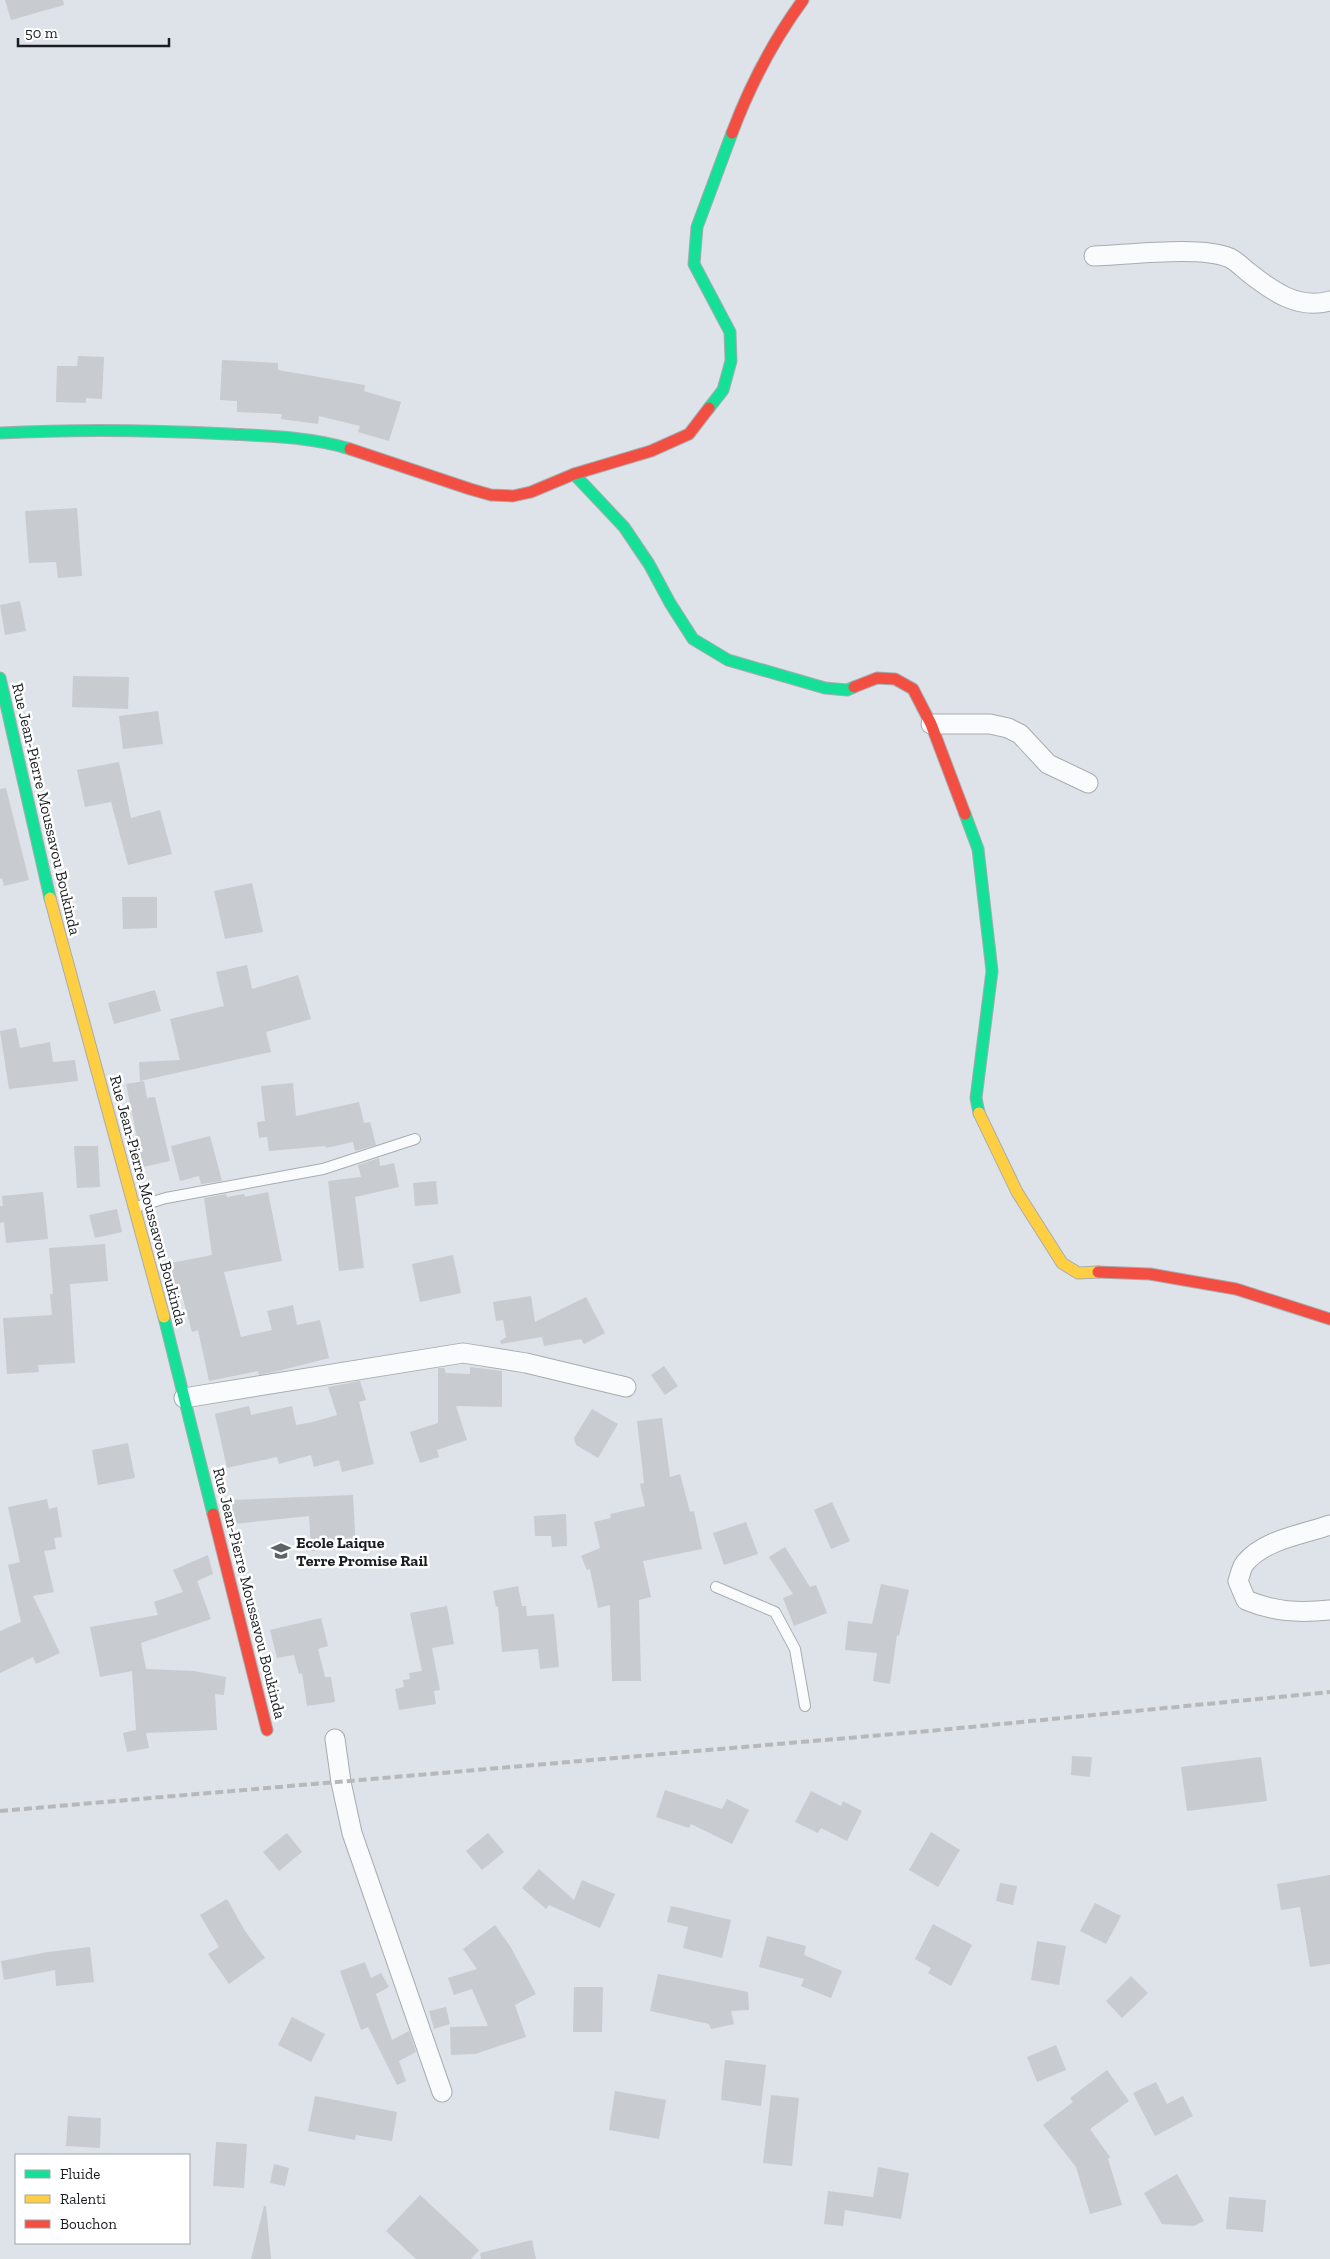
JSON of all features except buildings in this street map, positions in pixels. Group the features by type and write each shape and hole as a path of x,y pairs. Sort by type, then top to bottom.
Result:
{"street":[{"path":"0,432 64,429 220,434 327,444 346,448 491,495 513,496 531,492 574,474 651,451 689,434 723,390 731,361 730,332 708,295 694,264 697,227 745,99 779,33 803,0"},
{"path":"1094,256 1209,251 1230,258 1272,290 1295,302 1319,304 1330,301"},
{"path":"574,474 624,527 649,564 670,603 693,639 728,660 825,688 847,690 877,678 895,679 913,689 931,724 978,849 992,971 976,1098 980,1119 1017,1192 1062,1263 1078,1273 1107,1271 1150,1274 1236,1288 1330,1319"},
{"name":"Rue Jean-Pierre Moussavou Boukinda","path":"0,678 43,870 76,1000 135,1208 268,1730"},
{"path":"931,724 990,724 1008,728 1020,734 1048,764 1088,783"},
{"path":"184,1398 463,1353 526,1363 626,1387"},
{"path":"1330,1525 1279,1541 1259,1551 1244,1564 1238,1581 1246,1600 1266,1609 1288,1612 1330,1610"},
{"path":"336,1738 341,1782 352,1833 442,2092"}],"lane":[{"path":"135,1208 166,1198 323,1168 415,1139"},
{"path":"716,1587 775,1612 795,1650 805,1706"}],"railway":[{"path":"0,1811 929,1731 1330,1692"}],"traffic: fast":[{"path":"709,408 723,390 731,361 730,332 694,264 697,227 732,133"},
{"path":"0,433 86,431 200,433 290,438 321,442 350,449"},
{"path":"574,474 624,527 649,564 670,603 693,639 728,660 825,688 847,690 854,687"},
{"path":"0,678 50,898"},
{"path":"965,814 978,849 992,971 976,1098 979,1113"},
{"path":"164,1317 213,1514"}],"traffic: slow":[{"path":"50,898 164,1317"},
{"path":"979,1113 1017,1192 1062,1263 1078,1273 1098,1272"}],"traffic: jam":[{"path":"732,133 746,98 763,64 803,0"},
{"path":"350,449 470,489 491,495 513,496 531,492 574,474 651,451 689,434 709,408"},
{"path":"854,687 877,678 895,679 913,689 931,724 965,814"},
{"path":"1098,1272 1150,1274 1236,1289 1330,1319"},
{"path":"213,1514 267,1730"}],"place":[{"name":"Ecole Laique Terre Promise Rail","path":"281,1551"}]}
